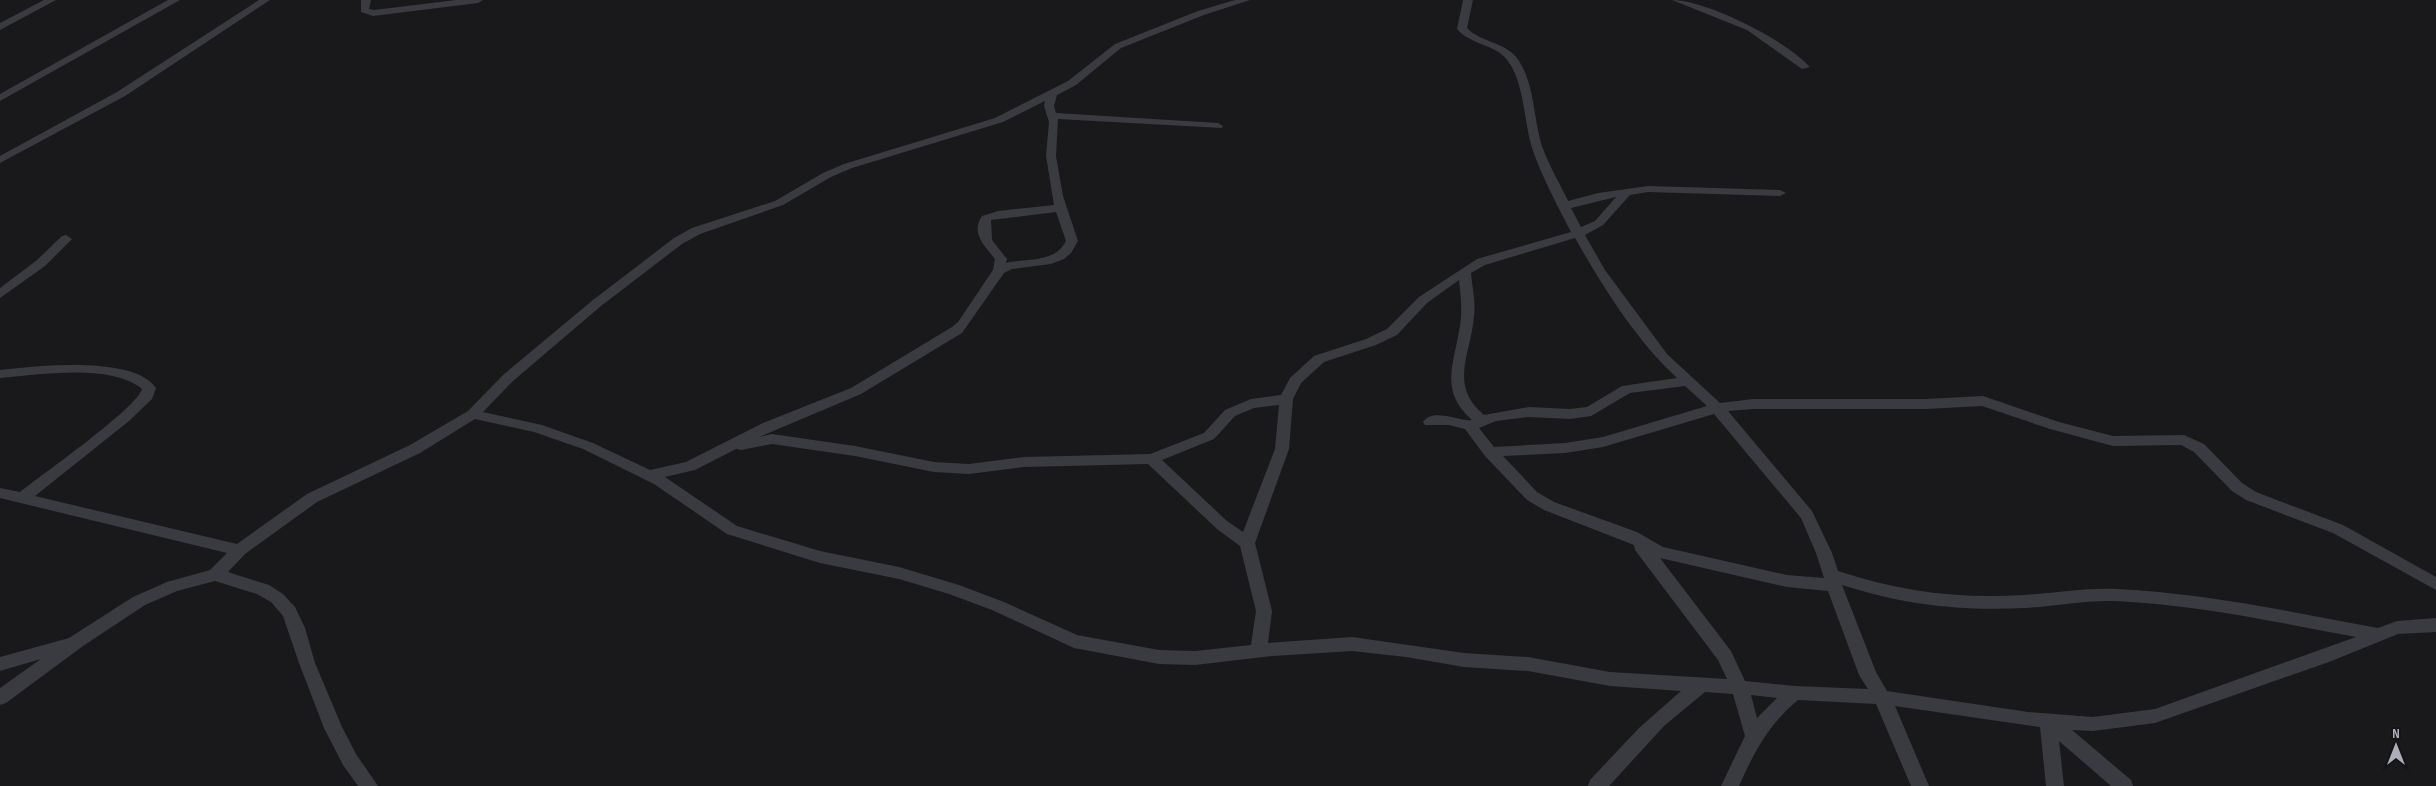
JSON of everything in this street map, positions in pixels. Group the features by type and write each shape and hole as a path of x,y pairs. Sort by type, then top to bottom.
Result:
{"street":[{"path":"0,27 51,0"},
{"path":"0,98 175,0"},
{"path":"0,160 121,94 265,0"},
{"path":"366,0 364,10 373,12 478,0"},
{"path":"215,575 239,550 312,498 415,449 473,414 508,378 596,303 661,252 696,231 779,203 826,175 848,166 934,138 985,125 1072,83 1098,60 1118,46 1170,27 1201,13 1245,0"},
{"path":"1468,0 1462,29 1468,34 1507,53 1514,61 1525,84 1527,106 1538,149 1565,206 1599,270 1662,356 1717,408 1807,514 1824,553 1832,580 1872,683 1882,696 1920,786"},
{"path":"1677,0 1750,28 1805,68"},
{"path":"999,271 1022,264 1047,262 1059,257 1070,248 1072,240 1060,208 1051,156 1054,122 1049,106 1052,94"},
{"path":"1052,116 1218,126"},
{"path":"1565,206 1598,196 1648,188 1780,193"},
{"path":"1258,651 1263,631 1264,611 1247,543 1282,449 1286,400 1295,380 1319,359 1371,342 1392,332 1423,300 1481,262 1579,233 1599,223 1626,192"},
{"path":"650,475 690,466 768,426 856,391 956,331 964,324 973,306 999,271 1001,259 985,237 984,220 991,214 1017,214 1060,208"},
{"path":"0,294 41,263 66,239"},
{"path":"1465,273 1468,315 1456,379 1460,399 1471,413 1490,452 1532,496 1549,506 1632,536 1659,552 1787,581 1832,580 1912,598 1964,602 2062,599 2112,595 2202,602 2380,635"},
{"path":"0,374 52,368 114,372 143,380 149,388 148,396 124,418 8,498"},
{"path":"1430,422 1449,420 1476,423 1529,412 1570,414 1591,411 1627,389 1689,381"},
{"path":"721,450 772,439 855,451 934,467 969,468 1024,462 1152,459 1210,436 1230,413 1251,404 1286,400"},
{"path":"1490,452 1565,448 1603,442 1717,408 1753,404 1926,404 1983,401 2055,426 2113,440 2184,440 2199,448 2237,487 2251,496 2338,529 2436,584"},
{"path":"473,414 537,428 584,444 650,475 732,530 820,557 899,573 953,589 998,606 1074,640 1159,657 1195,658 1352,644 1406,650 1464,660 1528,664 1610,679 1740,688 1795,694 1882,696 2048,720 2093,724 2155,716 2397,628 2436,625"},
{"path":"1152,459 1222,525 1247,543"},
{"path":"8,498 146,526 239,550"},
{"path":"1632,536 1660,569 1725,656 1740,688 1753,734"},
{"path":"0,664 70,642 140,601 173,586 215,575 242,582 277,598 297,625 306,660 324,706 358,774 369,786"},
{"path":"0,698 105,622"},
{"path":"1597,786 1647,729 1672,705 1700,686"},
{"path":"1730,786 1753,734 1779,705 1795,694"},
{"path":"2048,720 2055,786"},
{"path":"2048,720 2124,786"}]}
